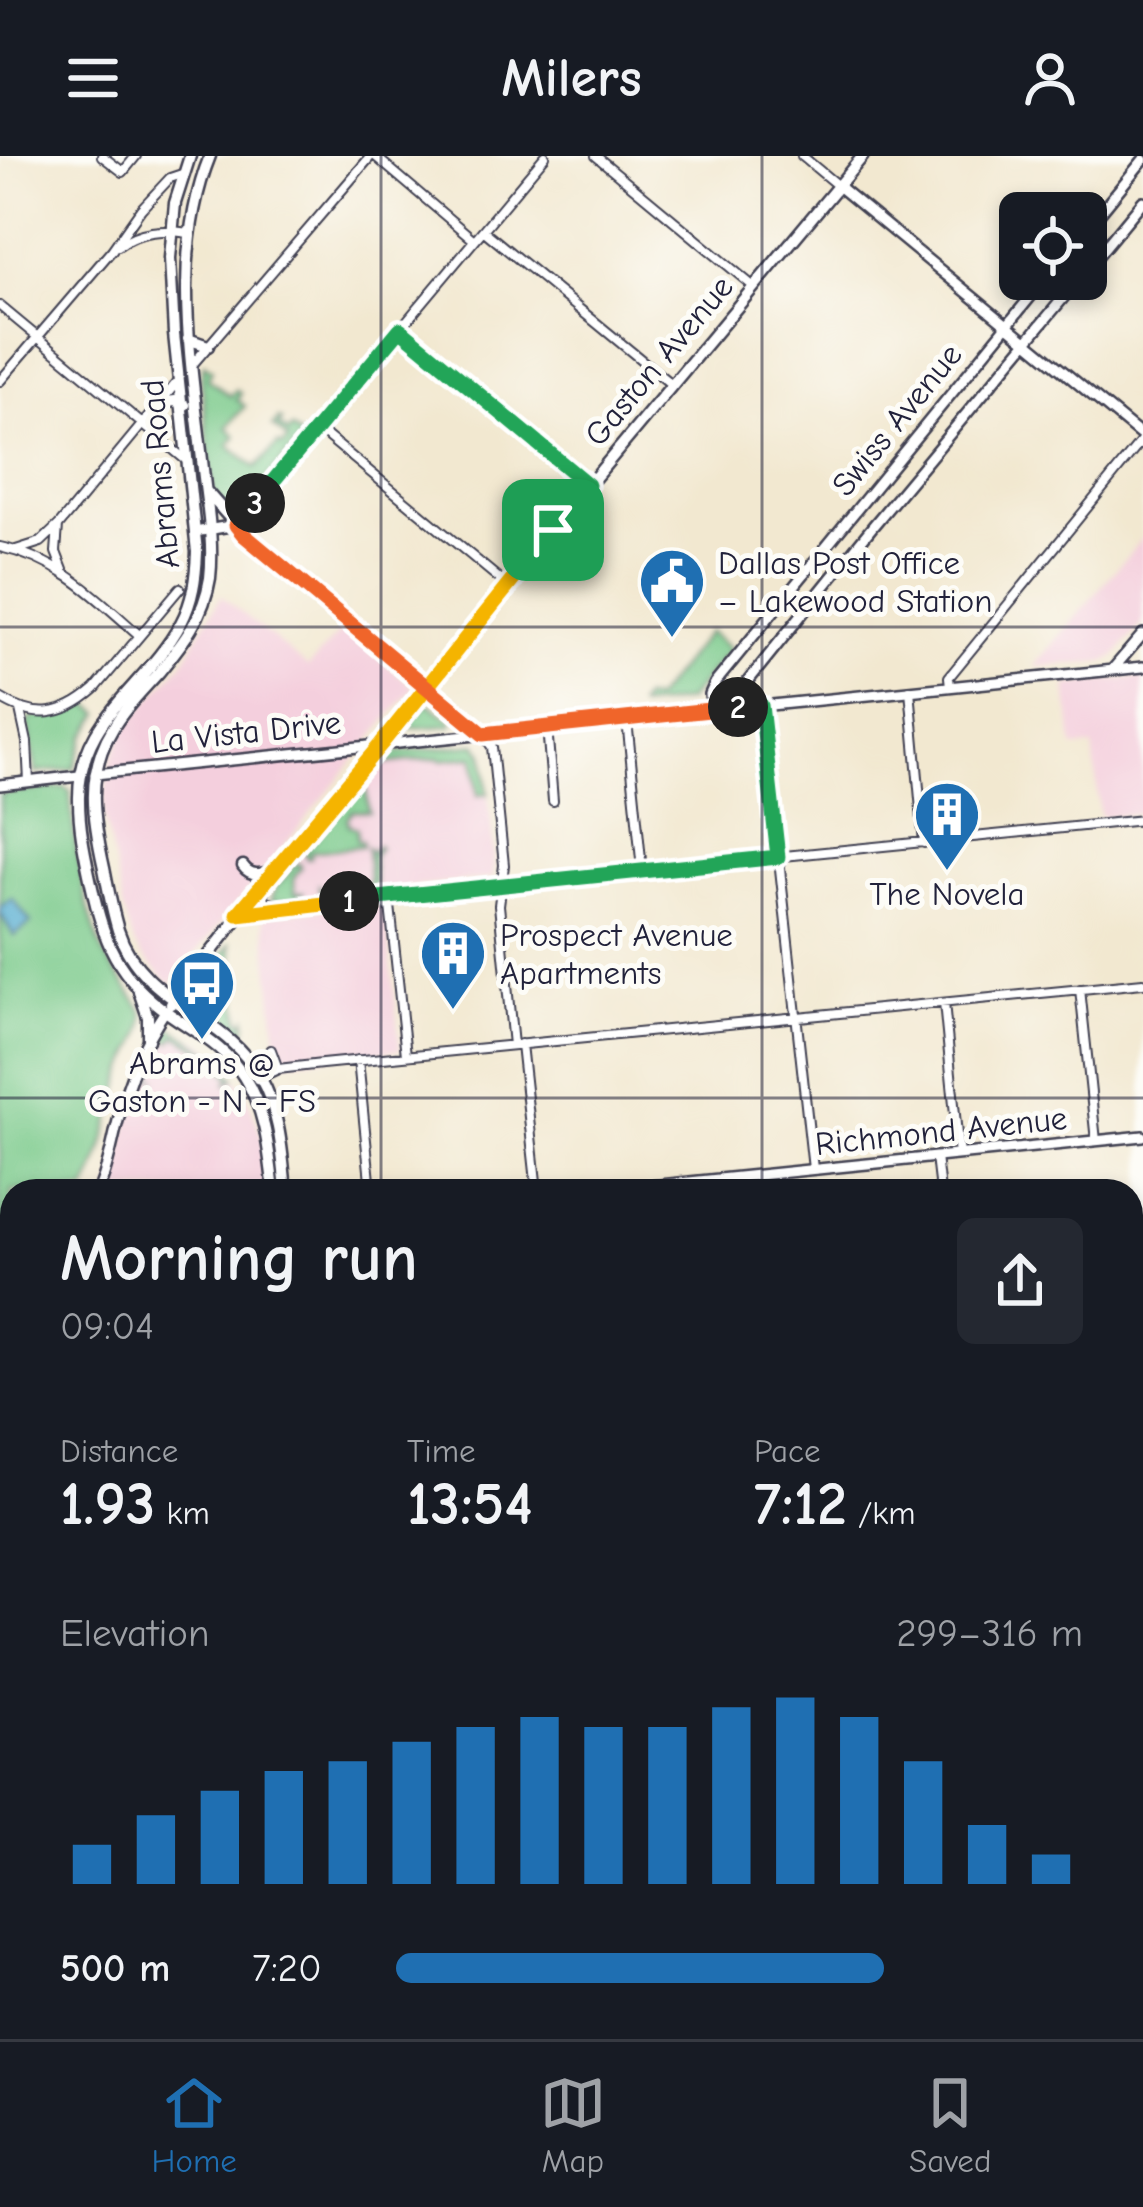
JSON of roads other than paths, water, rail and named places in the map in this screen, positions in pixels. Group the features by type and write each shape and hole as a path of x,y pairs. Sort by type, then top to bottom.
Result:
{"main road":[{"name":"Abrams Road","path":"190,156 175,203 170,258 197,558 191,599 165,646 104,717 90,744 79,776 81,832 109,949 138,987 231,1040 278,1125 285,1179"},
{"name":"Abrams Road","path":"169,1006 132,960 120,936 93,816 95,774 112,729 188,636 206,595 211,562 186,278 196,191 210,156"},
{"name":"Gaston Avenue","path":"169,1006 238,914 588,485 863,156"},
{"path":"174,334 208,346"},
{"path":"160,403 181,403 197,414"},
{"path":"206,491 236,525"},
{"path":"188,636 202,580 197,558"},
{"path":"244,866 254,874 274,871"},
{"path":"260,888 265,903 282,908"},
{"path":"94,897 109,894"},
{"path":"138,987 148,1016 148,1040"},
{"name":"Abrams Road","path":"254,1080 272,1179"}],"street":[{"path":"102,156 123,172 136,156"},
{"path":"16,550 41,542 59,525 373,156 475,240"},
{"path":"195,532 236,525 545,156"},
{"path":"596,156 754,287"},
{"path":"802,156 1143,438 949,676 950,686"},
{"path":"1107,204 1143,160"},
{"path":"0,381 141,209 170,178 185,173"},
{"path":"1107,245 1143,201"},
{"path":"483,230 672,385"},
{"path":"112,250 139,234 189,233"},
{"path":"1107,235 1113,238"},
{"name":"Swiss Avenue","path":"711,710 715,682 1028,300"},
{"name":"Swiss Avenue","path":"745,706 749,680 1062,300"},
{"path":"0,306 188,461"},
{"path":"400,329 588,485"},
{"path":"317,428 508,586"},
{"path":"856,511 873,526"},
{"path":"59,525 56,552 63,571"},
{"path":"236,525 483,734 492,747 504,865 500,905 535,1179"},
{"path":"0,547 40,558 63,571 139,635"},
{"path":"0,698 20,710 52,712 81,701 180,588"},
{"path":"1142,636 1137,657 1143,665"},
{"path":"1112,670 1142,636"},
{"name":"La Vista Drive","path":"0,785 1143,665"},
{"path":"910,690 924,842"},
{"path":"761,705 813,1169"},
{"path":"20,710 29,782"},
{"path":"627,718 642,870"},
{"path":"547,727 553,800"},
{"path":"238,914 1143,820"},
{"path":"389,896 406,1055"},
{"path":"254,1080 278,1069 358,1060 1143,983"},
{"path":"1080,989 1096,1141"},
{"path":"944,1003 959,1155"},
{"name":"Gaston Avenue","path":"103,1179 131,1078 169,1006"},
{"path":"271,1051 278,1069"},
{"path":"358,1060 370,1179"},
{"name":"Richmond Avenue","path":"724,1179 1143,1136"},
{"path":"936,1157 939,1179"}],"water":[{"path":"12,898 31,923 14,936 0,913"}],"place":[{"name":"Dallas Post Office – Lakewood Station","path":"672,640"},
{"name":"The Novela","path":"947,873"},
{"name":"Prospect Avenue Apartments","path":"453,1012"},
{"name":"Abrams @ Gaston - N - FS","path":"202,1042"}]}
